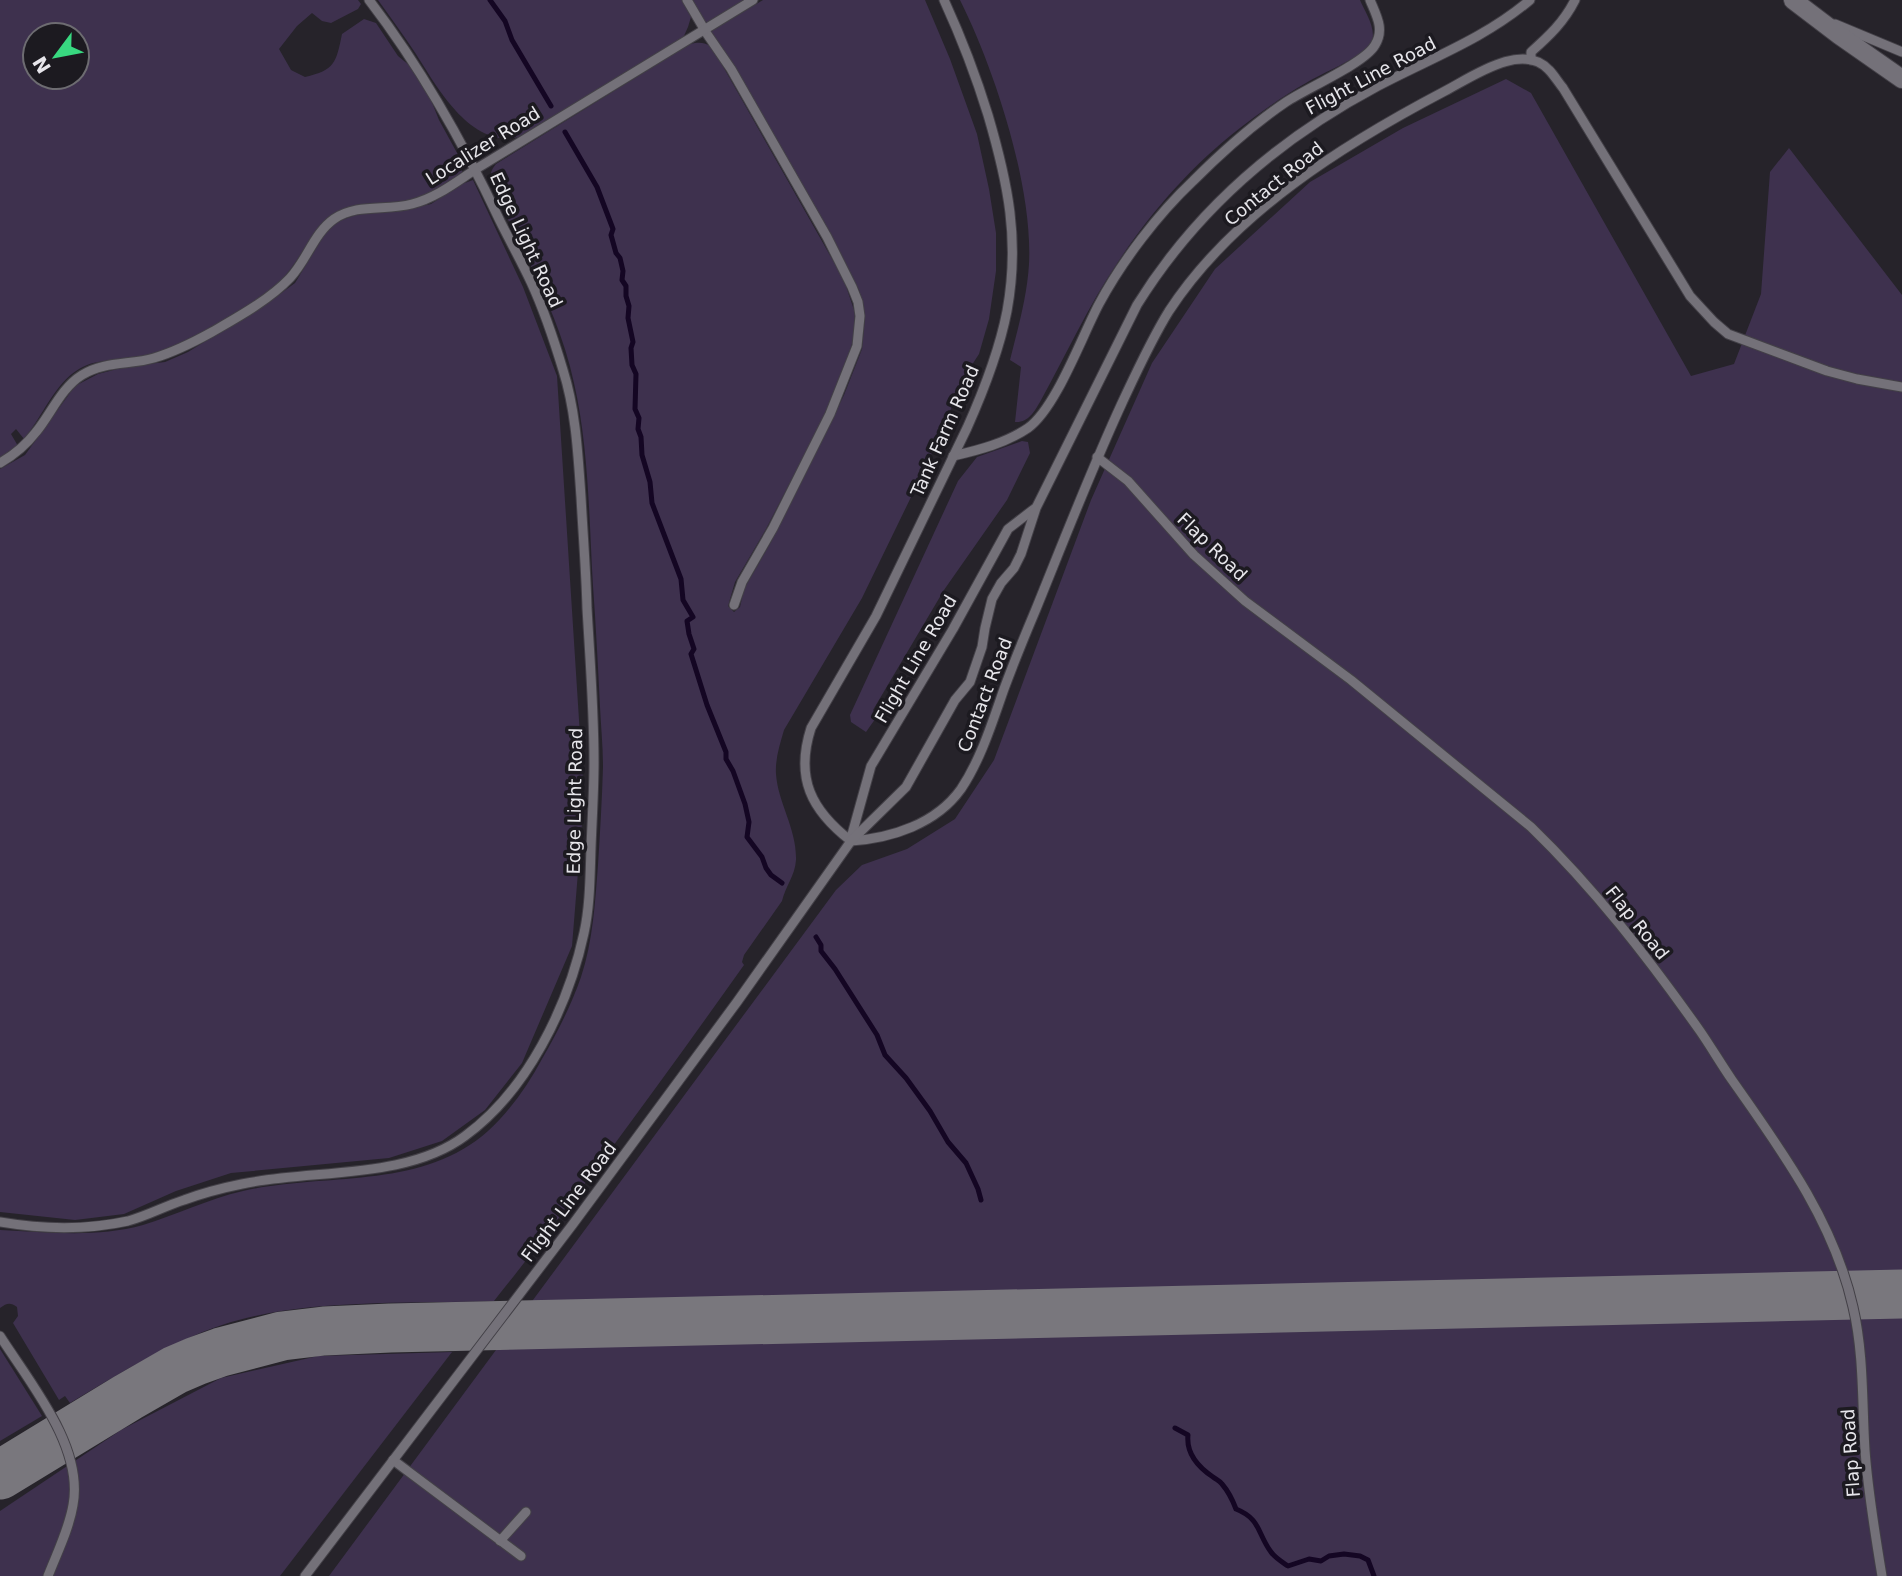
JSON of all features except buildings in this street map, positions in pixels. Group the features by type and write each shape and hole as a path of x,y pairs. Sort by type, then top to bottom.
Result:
{"street":[{"path":"1793,0 1902,79"}],"lane":[{"name":"Edge Light Road","path":"0,1222 75,1227 105,1225 131,1220 183,1200 244,1183 294,1175 380,1167 428,1156 462,1139 499,1107 527,1067 557,1014 567,990 585,930 594,758 586,580 573,412 565,375 550,329 532,284 476,169 408,53 369,0"},
{"path":"687,0 731,69 827,237 852,287 860,316 854,354 830,414 773,528 741,582 734,606"},
{"name":"Localizer Road","path":"0,463 18,451 36,433 60,398 80,376 94,369 152,359 211,333 251,308 290,278 321,231 336,217 355,210 412,204 433,197 753,0"},
{"name":"Tank Farm Road","path":"851,841 831,823 809,792 804,768 806,743 811,728 876,616 980,399 1000,341 1010,285 1012,232 1000,156 968,56 944,0"},
{"path":"953,456 984,449 1028,427 1038,418 1047,407 1100,302 1131,254 1166,208 1216,158 1264,118 1309,88 1362,60 1370,52 1377,43 1380,29 1370,0"},
{"name":"Flight Line Road","path":"305,1576 581,1213 737,1002 851,841 906,787 956,700 970,682 982,647 992,599 1021,554 1036,508 1137,305 1150,283 1184,239 1231,189 1282,147 1333,112 1379,86 1477,38 1508,19 1530,0"},
{"path":"1575,0 1556,30 1531,52 1531,60 1549,68 1563,88 1690,296 1728,334 1798,362 1857,379 1902,387"},
{"path":"1808,11 1902,52"},
{"name":"Contact Road","path":"851,841 887,836 923,822 953,799 963,786 992,726 1019,649 1097,457 1150,343 1170,310 1208,261 1258,213 1324,161 1410,110 1502,62 1531,60"},
{"name":"Flap Road","path":"1097,457 1128,481 1194,555 1236,593 1361,688 1531,827 1607,910 1702,1034 1803,1186 1825,1223 1842,1269 1858,1334 1868,1487 1882,1576"},
{"name":"Flight Line Road","path":"851,841 871,766 953,629 1008,529 1036,508"},
{"path":"0,1336 50,1414 72,1462 75,1485 73,1505 48,1576"},
{"path":"393,1460 520,1556"},
{"path":"500,1541 526,1512"}],"shaded area":[{"path":"0,0 358,0 361,4 358,9 331,23 322,21 312,13 297,26 279,49 291,70 305,77 323,71 336,59 342,34 364,19 376,23 398,56 421,75 439,120 462,162 462,172 414,201 398,205 355,207 329,217 277,284 247,306 187,341 142,358 102,361 79,369 63,383 24,439 16,429 11,434 18,446 0,458"},
{"path":"378,0 682,0 691,17 683,38 519,137 502,138 486,134 457,112"},
{"path":"693,0 746,0 705,24"},
{"path":"763,0 925,0 977,134 996,233 996,271 989,319 979,354 966,374 929,460 862,598 784,730 777,757 777,785 794,838 796,860 782,901 744,955 744,965 683,1050 590,1177 494,1301 321,1306 254,1316 182,1341 70,1403 65,1396 59,1400 13,1323 18,1316 17,1307 8,1304 0,1308 0,1230 108,1232 143,1225 243,1191 274,1185 371,1176 433,1163 462,1150 496,1123 525,1088 558,1029 577,988 588,950 601,816 603,752 588,484 579,408 559,331 538,280 490,182 491,174 496,164 690,44 704,43 712,47 844,280 855,313 853,340 844,372 825,415 766,529 735,582 728,606 734,612 740,607 744,589 771,542 844,395 862,349 865,316 859,290 833,239 710,32"},
{"path":"960,0 1360,0 1373,34 1366,50 1297,88 1256,116 1222,142 1173,190 1118,262 1087,313 1038,406 1030,416 1020,422 1015,422 1021,367 1010,360 1028,276 1029,233 1025,200 998,94"},
{"path":"1506,79 1531,93 1691,376 1734,364 1761,294 1770,172 1789,148 1902,295 1902,1576 329,1576 836,890 862,865 907,849 955,819 994,760 1091,500 1152,363 1215,269 1310,182 1403,128"},
{"path":"473,180 523,287 557,376 584,798 572,946 522,1063 485,1110 442,1141 389,1158 231,1173 176,1191 124,1214 75,1220 0,1212 0,469 25,455 75,386 98,374 125,367 165,362 188,352 276,297 295,283 326,232 339,221 359,214 431,204"},
{"path":"1022,441 1028,442 1030,453 1007,500 944,590 873,710 878,715 866,732 851,722 850,715 958,481 977,457"},
{"path":"0,1349 42,1416 0,1441"},
{"path":"452,1352 280,1576 0,1576 0,1511 121,1430 221,1378 318,1356"}],"waterway":[{"path":"490,0 505,21 512,40 551,106"},
{"path":"565,132 597,187 613,229 611,235 620,258 629,306 628,318 633,342 632,365 636,374 635,409 639,418 642,455 650,482 652,503 681,579 683,600 693,617 687,621 694,649 691,654 726,752 726,759 745,804 749,822 747,837 771,875 782,883"},
{"path":"816,937 821,951 877,1035 885,1055 906,1078 948,1142 966,1163 981,1200"},
{"path":"1175,1428 1188,1435 1189,1448 1194,1459 1202,1469 1221,1483 1236,1509 1250,1517 1279,1560 1288,1566 1309,1559 1321,1561 1329,1556 1360,1556 1368,1560 1374,1576"}],"taxiway":[{"path":"0,1475 175,1370 221,1352 282,1336 324,1331 1902,1294"}]}
